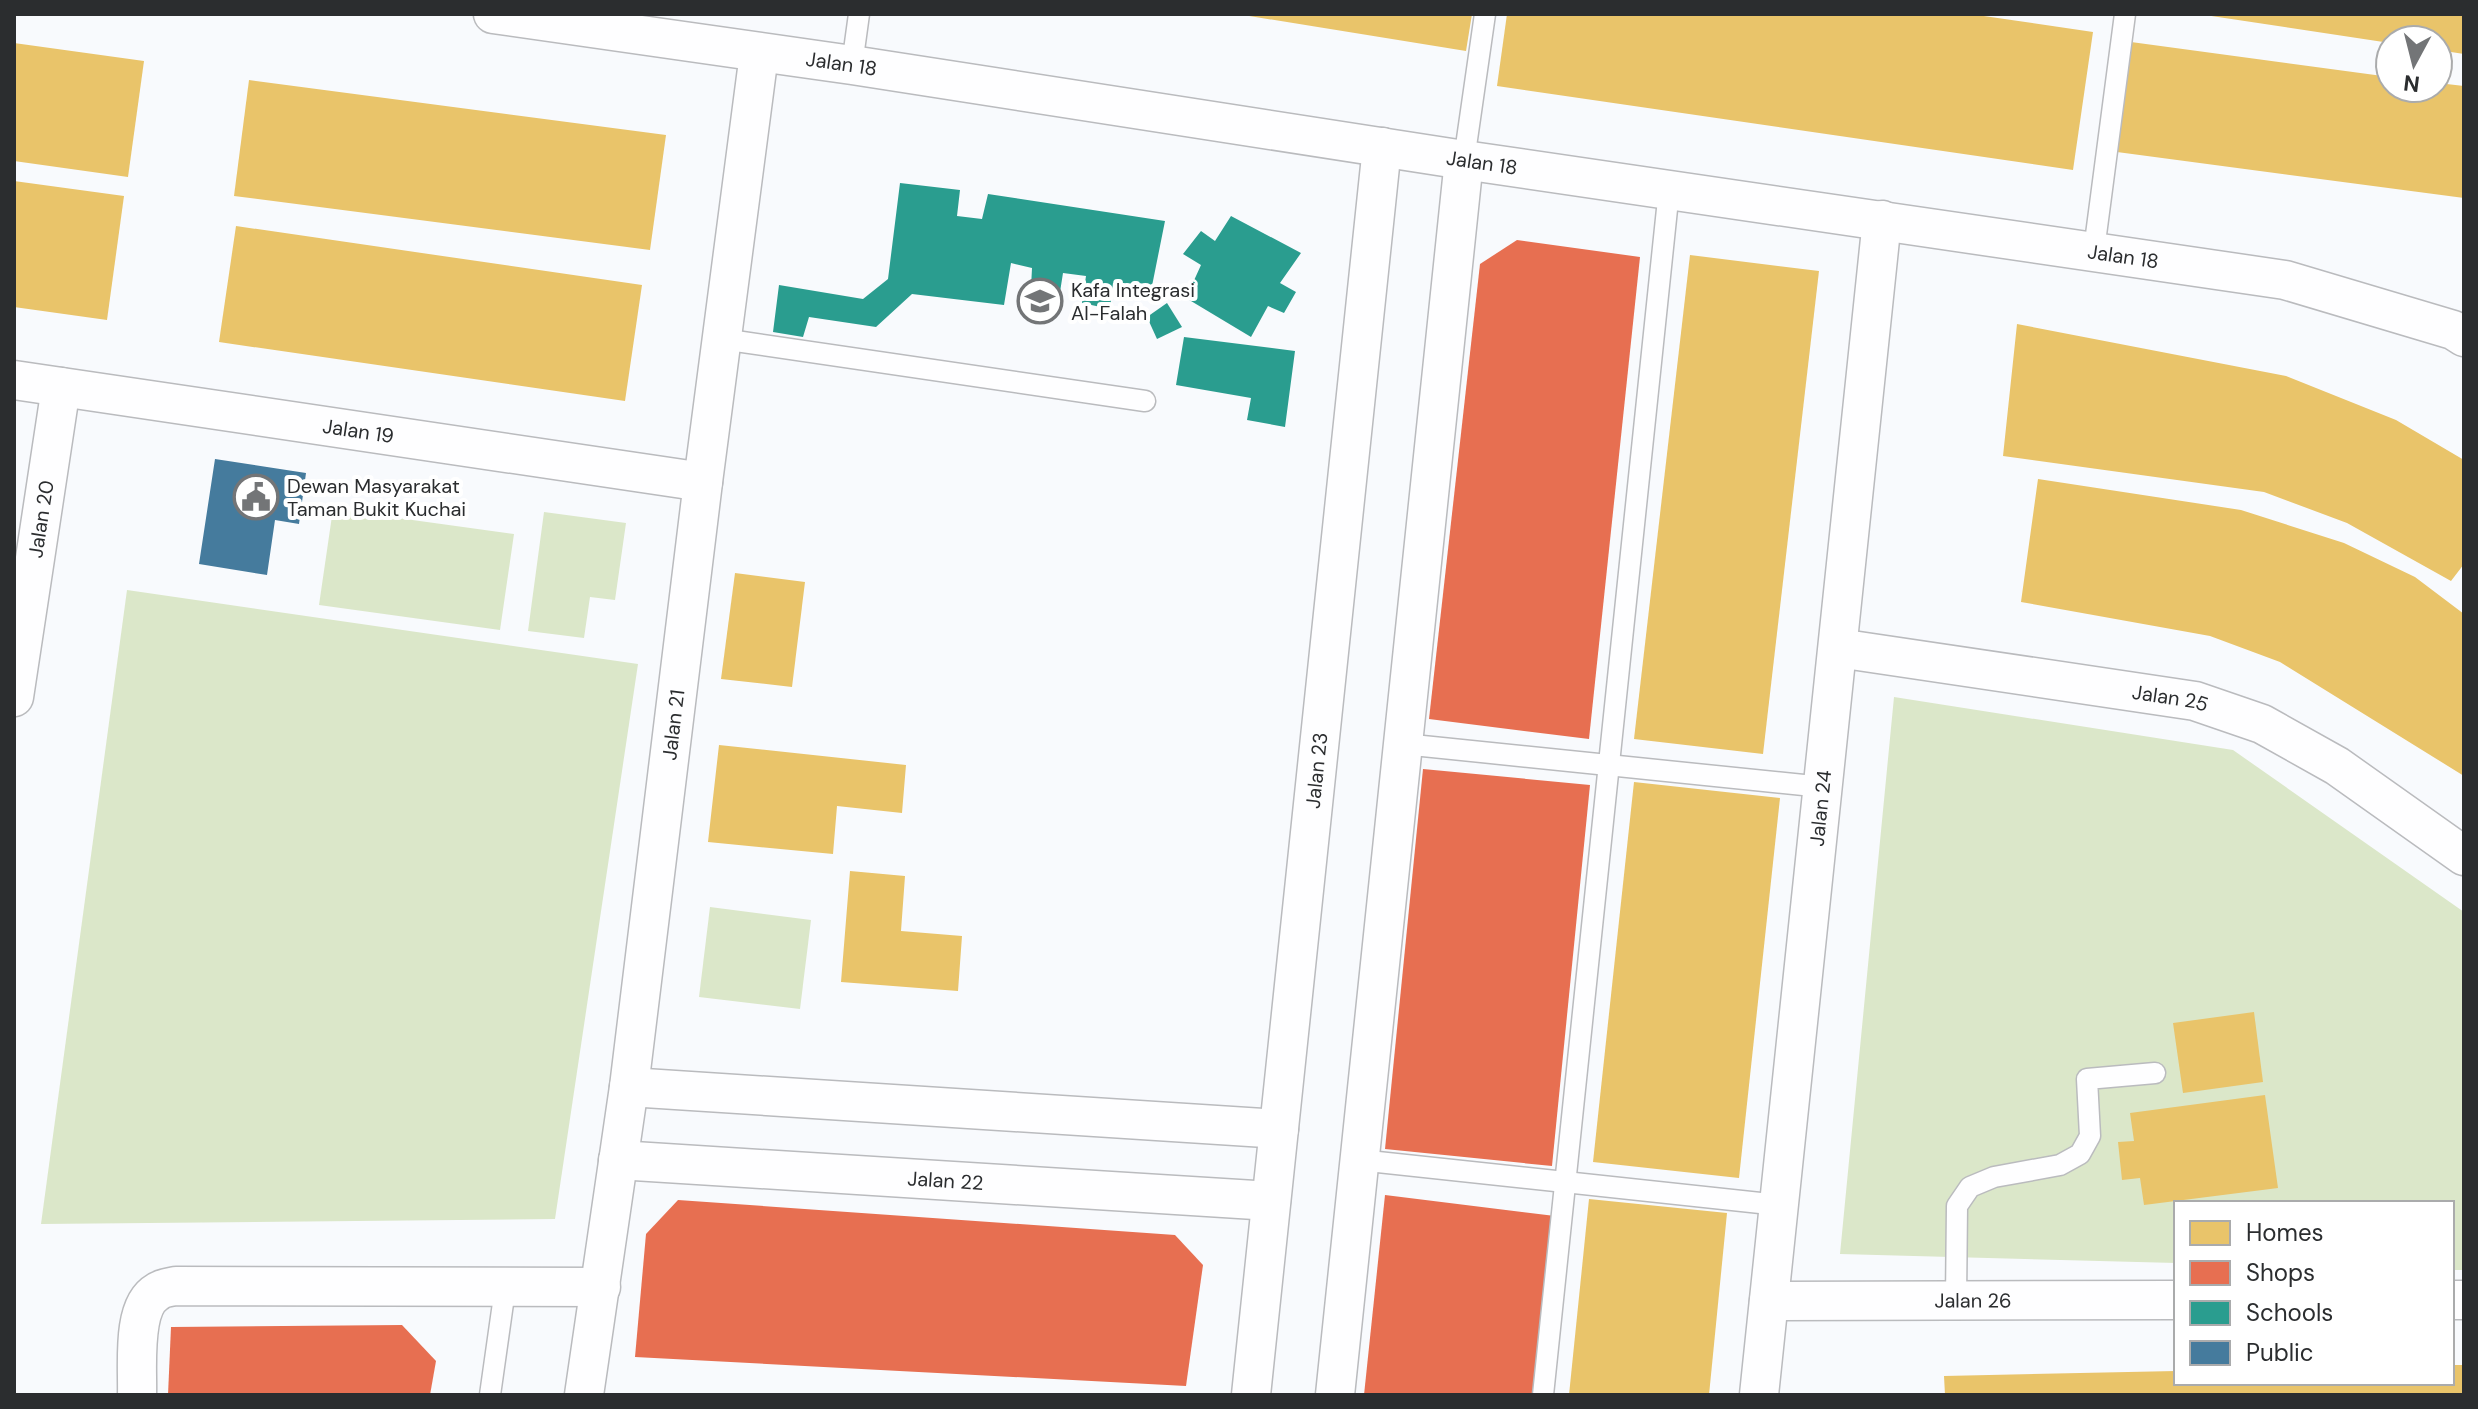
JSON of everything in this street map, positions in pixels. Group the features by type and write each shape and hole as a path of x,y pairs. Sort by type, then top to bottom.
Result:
{"street":[{"name":"Jalan 18","path":"493,14 2285,280 2453,330 2464,337"},
{"name":"Jalan 21","path":"584,1395 629,1087 759,54"},
{"name":"Jalan 23","path":"1251,1395 1382,147"},
{"path":"1335,1395 1464,160"},
{"name":"Jalan 24","path":"1759,1395 1882,220"},
{"name":"Jalan 19","path":"14,380 703,482"},
{"name":"Jalan 20","path":"14,697 61,387"},
{"name":"Jalan 25","path":"1838,648 2195,701 2262,724 2337,766 2464,856"},
{"path":"629,1087 1279,1129"},
{"name":"Jalan 22","path":"618,1160 1271,1201"},
{"path":"137,1395 139,1323 145,1303 158,1291 176,1286 601,1287"},
{"name":"Jalan 26","path":"1769,1301 2174,1300"}],"lane":[{"path":"852,65 859,14"},
{"path":"1464,160 1485,14"},
{"path":"2094,250 2125,14"},
{"path":"1543,1395 1669,190"},
{"path":"722,339 1145,401"},
{"path":"1403,744 1823,787"},
{"path":"1956,1300 1957,1206 1970,1187 1994,1177 2060,1165 2080,1154 2090,1136 2087,1079 2155,1073"},
{"path":"1359,1160 1779,1205"},
{"path":"490,1395 505,1289"}],"green space":[{"path":"333,509 514,534 500,630 319,605"},
{"path":"544,512 626,523 615,600 590,597 584,638 528,631"},
{"path":"127,590 638,664 555,1219 41,1224"},
{"path":"1894,697 2233,750 2464,912 2464,1270 2454,1270 2454,1201 2174,1201 2174,1263 1840,1254"},
{"path":"710,907 811,920 800,1009 699,997"}],"building: Homes":[{"path":"1237,14 1472,14 1466,51"},
{"path":"1507,14 1970,14 2093,32 2073,170 1497,86"},
{"path":"2198,14 2464,14 2464,54 2454,52 2454,24 2374,24 2374,41"},
{"path":"2131,42 2374,75 2374,104 2454,104 2454,85 2464,86 2464,198 2117,152"},
{"path":"14,43 144,61 128,177 14,161"},
{"path":"249,80 666,135 650,250 234,196"},
{"path":"14,181 124,196 107,320 14,307"},
{"path":"236,226 642,285 625,401 219,342"},
{"path":"1690,255 1819,271 1763,754 1634,739"},
{"path":"2017,324 2286,376 2396,420 2464,460 2464,564 2451,581 2347,523 2264,492 2003,456"},
{"path":"2038,479 2241,510 2344,543 2415,577 2464,614 2464,776 2280,662 2210,636 2021,602"},
{"path":"735,573 805,582 792,687 721,679"},
{"path":"719,745 906,765 902,813 837,806 833,854 708,842"},
{"path":"1634,782 1780,798 1739,1178 1593,1162"},
{"path":"850,871 905,876 901,931 962,936 958,991 841,982"},
{"path":"2254,1012 2263,1082 2183,1093 2173,1023"},
{"path":"2265,1095 2278,1188 2144,1205 2140,1178 2122,1180 2118,1142 2134,1141 2130,1113"},
{"path":"1589,1199 1727,1213 1709,1395 1569,1395"},
{"path":"2454,1365 2464,1365 2464,1395 1945,1395 1944,1376 2174,1371 2174,1385 2454,1385"}],"building: Shops":[{"path":"1517,240 1640,257 1589,739 1429,719 1480,264"},
{"path":"1423,769 1590,785 1552,1166 1385,1149"},
{"path":"1385,1195 1555,1216 1533,1395 1364,1395"},
{"path":"678,1200 1175,1235 1203,1265 1186,1386 635,1357 646,1234"},
{"path":"402,1325 436,1361 430,1395 168,1395 171,1327"}],"building: Schools":[{"path":"900,183 960,190 957,216 982,219 988,194 1165,221 1152,286 1113,283 1110,309 1082,303 1086,276 1063,273 1060,292 1031,288 1032,268 1011,263 1004,305 912,294 876,327 809,317 803,337 773,332 779,285 863,299 888,279"},
{"path":"1231,216 1301,253 1280,283 1296,292 1284,313 1268,306 1251,337 1186,298 1201,265 1183,254 1201,231 1215,241"},
{"path":"1167,303 1182,327 1157,339 1147,317"},
{"path":"1184,337 1295,351 1285,427 1247,420 1251,398 1176,385"}],"building: Public":[{"name":"Dewan Masyarakat Taman Bukit Kuchai","path":"215,459 306,473 299,524 275,520 267,575 199,564"}],"place":[{"name":"Kafa Integrasi Al-Falah","path":"1040,301"},
{"name":"Dewan Masyarakat Taman Bukit Kuchai","path":"256,497"}]}
